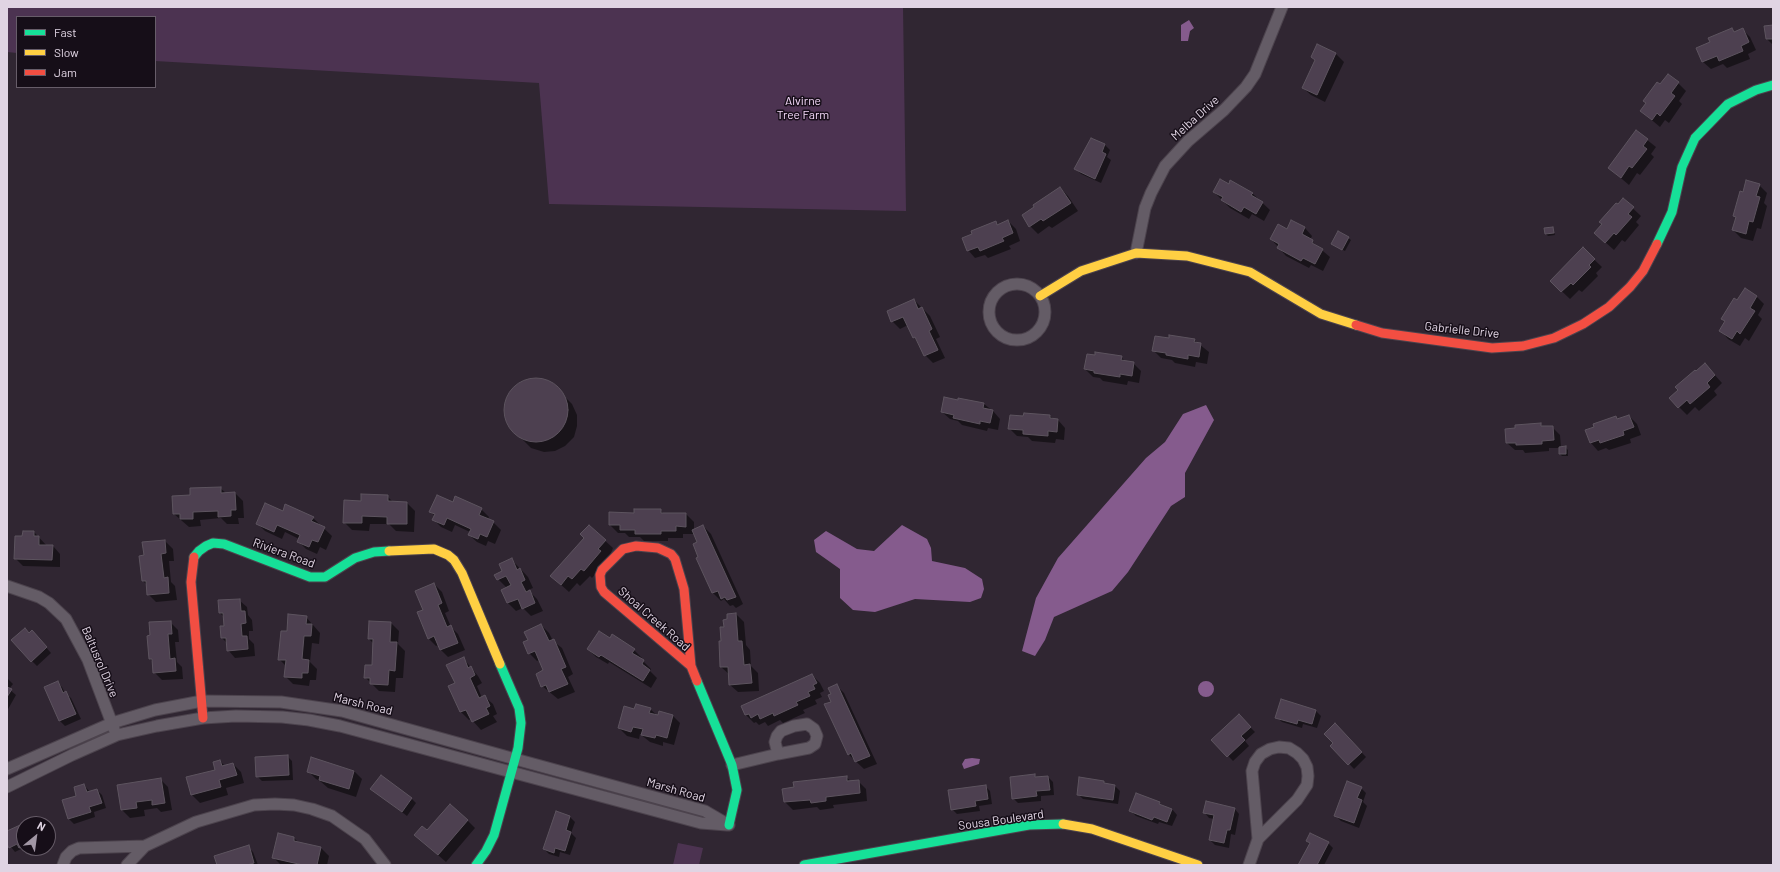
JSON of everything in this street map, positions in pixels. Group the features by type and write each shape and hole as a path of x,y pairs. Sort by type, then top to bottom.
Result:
{"street":[{"name":"Melba Drive","path":"1136,253 1145,208 1150,194 1166,166 1188,141 1224,110 1246,87 1255,74 1282,7"},
{"name":"Gabrielle Drive","path":"1040,296 1081,271 1136,253 1187,256 1250,272 1321,314 1382,333 1492,348 1523,346 1546,340 1569,332 1597,316 1610,307 1630,287 1651,258 1666,228 1676,198 1682,166 1695,138 1728,104 1756,90 1773,85"},
{"path":"1016,284 1025,285 1033,289 1040,296 1046,313 1041,327 1032,337 1023,340 1009,339 997,332 992,325 989,316 989,307 992,298 999,291 1006,286 1016,284"},
{"name":"Riviera Road","path":"204,718 191,582 194,558 199,551 206,546 213,543 224,544 310,577 325,577 364,554 374,552 434,549 448,555 458,566 519,708 521,723 521,735 494,836 476,865"},
{"name":"Shoal Creek Road","path":"691,666 604,592 600,581 602,570 623,549 636,546 658,548 670,554 678,564 684,589 691,666 732,765 737,790 730,825"},
{"name":"Baltusrol Drive","path":"7,586 39,597 53,606 66,619 88,660 117,735"},
{"name":"Marsh Road","path":"7,769 112,722 155,710 202,701 281,702 342,711 705,811 730,825"},
{"path":"7,787 117,735 204,718 236,716 309,720 340,726 701,823 730,825"},
{"path":"1249,865 1258,839 1252,771 1255,762 1262,754 1270,749 1279,747 1289,748 1297,752 1307,767 1307,785 1297,800 1258,839"},
{"path":"732,765 778,754"},
{"path":"127,865 145,846 196,822 254,805 294,805 332,816 365,839 385,865"},
{"name":"Sousa Boulevard","path":"804,865 1029,826 1061,824 1092,829 1198,865"},
{"path":"63,865 69,854 79,848 145,846"}],"green space":[{"name":"Alvirne Tree Farm","path":"7,7 903,7 906,211 549,204 539,83 156,61 156,16 16,16 16,53 7,52"},
{"path":"678,843 703,848 699,865 673,865"}],"shaded area":[{"path":"1189,20 1194,28 1190,31 1188,41 1181,41 1181,25"},
{"path":"1206,405 1214,420 1185,473 1185,497 1171,506 1128,572 1112,591 1054,617 1045,640 1035,656 1022,651 1036,598 1058,558 1146,458 1165,442 1183,414"},
{"path":"902,525 927,539 931,548 932,561 965,568 982,579 984,589 981,598 970,602 915,599 875,612 853,610 840,598 840,569 816,552 814,540 826,531 857,549 874,551"},
{"path":"1203,681 1209,681 1214,686 1212,695 1209,697 1203,697 1198,692 1198,686"},
{"path":"965,759 980,759 979,764 964,769 962,764"}],"building":[{"path":"1773,25 1773,39 1766,39 1764,26"},
{"path":"1732,28 1734,32 1743,28 1749,42 1741,46 1743,51 1719,61 1717,56 1702,62 1696,48 1710,42 1708,38"},
{"path":"1317,44 1336,53 1317,95 1302,88 1315,60 1311,57"},
{"path":"1668,74 1679,82 1671,93 1675,96 1660,116 1657,113 1652,120 1640,111 1646,103 1643,101 1657,82 1660,84"},
{"path":"1636,130 1648,139 1643,146 1647,149 1632,168 1629,166 1621,178 1608,168"},
{"path":"1091,138 1105,144 1102,152 1106,154 1095,179 1074,169"},
{"path":"1220,179 1229,184 1230,180 1253,193 1251,195 1263,202 1256,214 1244,207 1241,212 1221,200 1223,197 1213,192"},
{"path":"1746,180 1760,184 1756,196 1760,197 1753,222 1749,221 1746,234 1732,230 1736,217 1733,216 1740,191 1743,192"},
{"path":"1060,187 1071,203 1043,221 1041,219 1029,227 1022,215 1034,207 1033,205"},
{"path":"1623,198 1634,207 1628,214 1632,217 1616,235 1614,233 1605,243 1594,233 1602,224 1599,222 1616,203 1618,204"},
{"path":"1008,220 1013,233 1002,238 1004,241 980,251 978,247 967,251 962,238 972,234 971,231 996,221 997,225"},
{"path":"1291,220 1305,227 1302,234 1313,240 1312,243 1323,249 1315,264 1303,258 1301,261 1277,248 1279,244 1270,239 1278,224 1287,229"},
{"path":"1553,227 1554,233 1545,234 1544,228"},
{"path":"1338,231 1349,237 1342,250 1331,244"},
{"path":"1583,247 1595,259 1589,265 1591,267 1573,285 1571,283 1561,292 1550,281"},
{"path":"1745,288 1757,296 1750,308 1755,311 1740,334 1737,331 1732,339 1719,331 1725,321 1721,319 1734,298 1737,300"},
{"path":"914,299 918,309 922,307 932,329 929,331 938,350 924,356 903,317 891,322 887,311"},
{"path":"1169,335 1195,339 1194,342 1201,343 1199,357 1188,355 1188,359 1152,351 1155,336 1169,338"},
{"path":"1095,352 1122,356 1121,360 1134,362 1132,376 1120,374 1120,377 1094,373 1094,371 1084,369 1087,354 1095,355"},
{"path":"1705,363 1715,375 1707,383 1710,387 1690,404 1687,400 1678,408 1669,398 1678,390 1675,387"},
{"path":"536,378 554,384 562,392 568,410 562,428 554,436 536,442 518,436 510,428 504,410 510,392 518,384"},
{"path":"944,397 984,403 983,408 993,410 990,423 980,421 980,424 953,418 954,415 941,412"},
{"path":"1024,413 1050,415 1050,418 1058,419 1057,432 1048,431 1048,436 1023,434 1023,430 1008,429 1010,415 1023,416"},
{"path":"1629,415 1634,427 1623,431 1624,435 1600,443 1599,440 1590,443 1585,430 1594,427 1593,424 1616,416 1617,419"},
{"path":"1541,423 1541,426 1553,426 1554,440 1542,441 1542,444 1516,445 1516,443 1506,443 1505,429 1515,428 1515,425"},
{"path":"1566,446 1566,454 1559,454 1559,447"},
{"path":"221,487 221,493 235,492 236,510 231,510 231,516 218,517 218,511 193,512 193,519 180,519 180,514 173,514 172,496 190,495 190,488"},
{"path":"361,494 388,495 388,501 407,502 407,524 387,524 387,517 362,516 362,523 343,523 344,500 361,501"},
{"path":"437,495 453,502 455,496 482,508 479,515 494,521 487,537 480,534 478,539 468,535 471,529 447,518 444,525 432,520 435,514 429,512"},
{"path":"265,503 283,511 285,504 314,517 311,521 325,527 318,542 312,540 309,547 297,542 300,535 277,525 274,532 256,524"},
{"path":"634,509 661,509 661,513 686,513 686,527 676,526 676,531 661,531 661,534 635,534 635,530 620,530 620,525 609,525 609,512 634,513"},
{"path":"589,525 606,540 598,549 601,551 584,571 581,569 572,579 568,576 561,585 550,576 584,538 580,534"},
{"path":"703,525 736,597 727,600 725,597 721,599 718,591 712,593 696,558 698,557 693,544 697,542 692,530"},
{"path":"23,531 34,531 34,536 39,536 39,545 53,545 52,560 14,559 15,536 22,536"},
{"path":"165,540 166,553 161,554 164,578 168,577 169,593 147,595 146,581 142,581 139,556 144,555 142,542"},
{"path":"512,558 517,570 520,568 525,580 521,582 526,592 530,590 535,603 522,609 518,599 507,603 501,590 511,585 506,576 497,580 494,575 502,571 499,564"},
{"path":"434,583 442,603 438,605 447,627 451,625 458,643 440,650 434,636 428,639 417,612 423,610 415,591"},
{"path":"240,599 241,611 245,611 246,623 241,624 242,636 247,636 248,649 227,651 226,638 221,638 220,626 224,626 223,613 219,613 218,600"},
{"path":"736,613 738,641 742,641 744,665 750,664 752,683 729,685 728,667 720,667 720,627 724,627 723,620 727,619 727,614"},
{"path":"288,614 307,616 306,624 312,624 311,636 304,636 302,659 309,660 308,673 302,673 302,678 284,677 286,660 278,660 281,631 287,631"},
{"path":"171,621 172,634 168,634 170,659 175,658 176,671 153,673 152,659 149,659 147,636 150,635 149,622"},
{"path":"369,621 391,622 390,642 397,642 395,671 389,670 388,685 370,684 370,678 364,678 365,665 372,665 373,639 368,639"},
{"path":"541,624 549,641 554,639 566,667 561,669 568,684 549,692 546,685 541,687 536,674 543,670 535,651 528,654 523,642 528,640 524,632"},
{"path":"25,628 29,633 32,630 47,647 31,662 11,640"},
{"path":"599,631 610,638 612,634 635,649 632,653 644,660 642,664 650,670 643,681 601,655 599,657 587,649"},
{"path":"464,657 468,668 471,666 475,675 470,678 479,698 485,695 490,706 486,708 489,714 472,722 466,710 460,712 448,686 455,683 446,665"},
{"path":"812,674 817,683 813,685 815,689 808,692 810,696 796,702 798,705 774,716 773,713 760,719 758,714 751,718 749,714 745,715 741,706"},
{"path":"58,681 63,693 66,691 76,714 59,721 44,687"},
{"path":"837,684 870,756 855,762 851,753 848,755 824,704 831,702 828,695 831,694 828,688"},
{"path":"7,687 12,689 7,697"},
{"path":"1281,699 1316,710 1312,724 1298,720 1297,724 1275,718"},
{"path":"636,704 651,708 649,713 658,715 659,711 673,715 667,738 656,735 655,738 641,735 643,729 633,727 631,732 618,728 624,706 634,709"},
{"path":"1239,714 1251,727 1241,736 1245,740 1227,757 1211,740"},
{"path":"1335,723 1362,752 1348,765 1330,746 1333,743 1324,734"},
{"path":"288,755 289,775 256,777 255,757"},
{"path":"311,757 354,771 349,789 319,780 320,776 307,772"},
{"path":"220,760 222,766 233,763 237,775 219,780 221,787 191,795 186,777 215,770 213,762"},
{"path":"1035,774 1035,777 1048,776 1050,790 1036,791 1037,796 1012,799 1010,777"},
{"path":"381,775 412,798 402,812 370,789"},
{"path":"847,776 847,781 859,780 860,793 826,797 826,801 811,803 810,800 784,802 782,789 794,787 793,782"},
{"path":"1079,777 1104,781 1104,783 1115,785 1113,800 1077,795"},
{"path":"161,778 165,803 152,805 152,800 136,802 137,808 121,810 117,785"},
{"path":"1347,781 1362,787 1357,798 1362,800 1354,823 1334,816"},
{"path":"84,784 87,792 97,789 102,803 89,807 91,812 68,819 62,800 76,796 74,787"},
{"path":"986,785 988,799 975,801 976,806 951,810 948,790"},
{"path":"1136,793 1160,802 1159,804 1172,809 1167,822 1154,817 1152,820 1129,811"},
{"path":"1206,801 1235,808 1230,830 1227,830 1224,843 1209,840 1214,815 1203,813"},
{"path":"450,804 468,820 438,855 414,835 422,826 427,830"},
{"path":"556,811 570,816 566,830 571,832 565,851 555,848 554,853 543,849"},
{"path":"16,827 16,844 9,848 7,844 7,831"},
{"path":"278,833 294,837 294,841 321,847 317,865 303,865 272,858"},
{"path":"1310,833 1329,842 1317,865 1298,865 1310,843 1306,841"},
{"path":"249,845 254,863 247,865 217,865 214,856"}],"traffic: fast":[{"path":"1657,244 1672,212 1682,167 1695,138 1728,104 1756,90 1773,85"},
{"path":"194,557 206,546 213,543 224,544 310,577 325,577 355,558 374,552 389,551"},
{"path":"476,865 486,851 494,835 518,748 521,723 519,708 500,664"},
{"path":"697,681 732,765 737,790 729,825"},
{"path":"804,865 1029,825 1063,824"}],"traffic: slow":[{"path":"1040,296 1081,271 1136,253 1187,256 1250,272 1321,314 1356,325"},
{"path":"389,551 434,549 448,555 454,560 462,573 500,664"},
{"path":"1063,824 1092,829 1198,865"}],"traffic: jam":[{"path":"1356,325 1382,333 1492,348 1523,346 1554,338 1583,324 1609,307 1630,287 1643,271 1657,244"},
{"path":"691,666 684,589 675,559 671,554 658,548 636,546 623,549 602,570 600,575 601,587 604,592 691,666 697,681"},
{"path":"194,557 191,582 203,718"}]}
